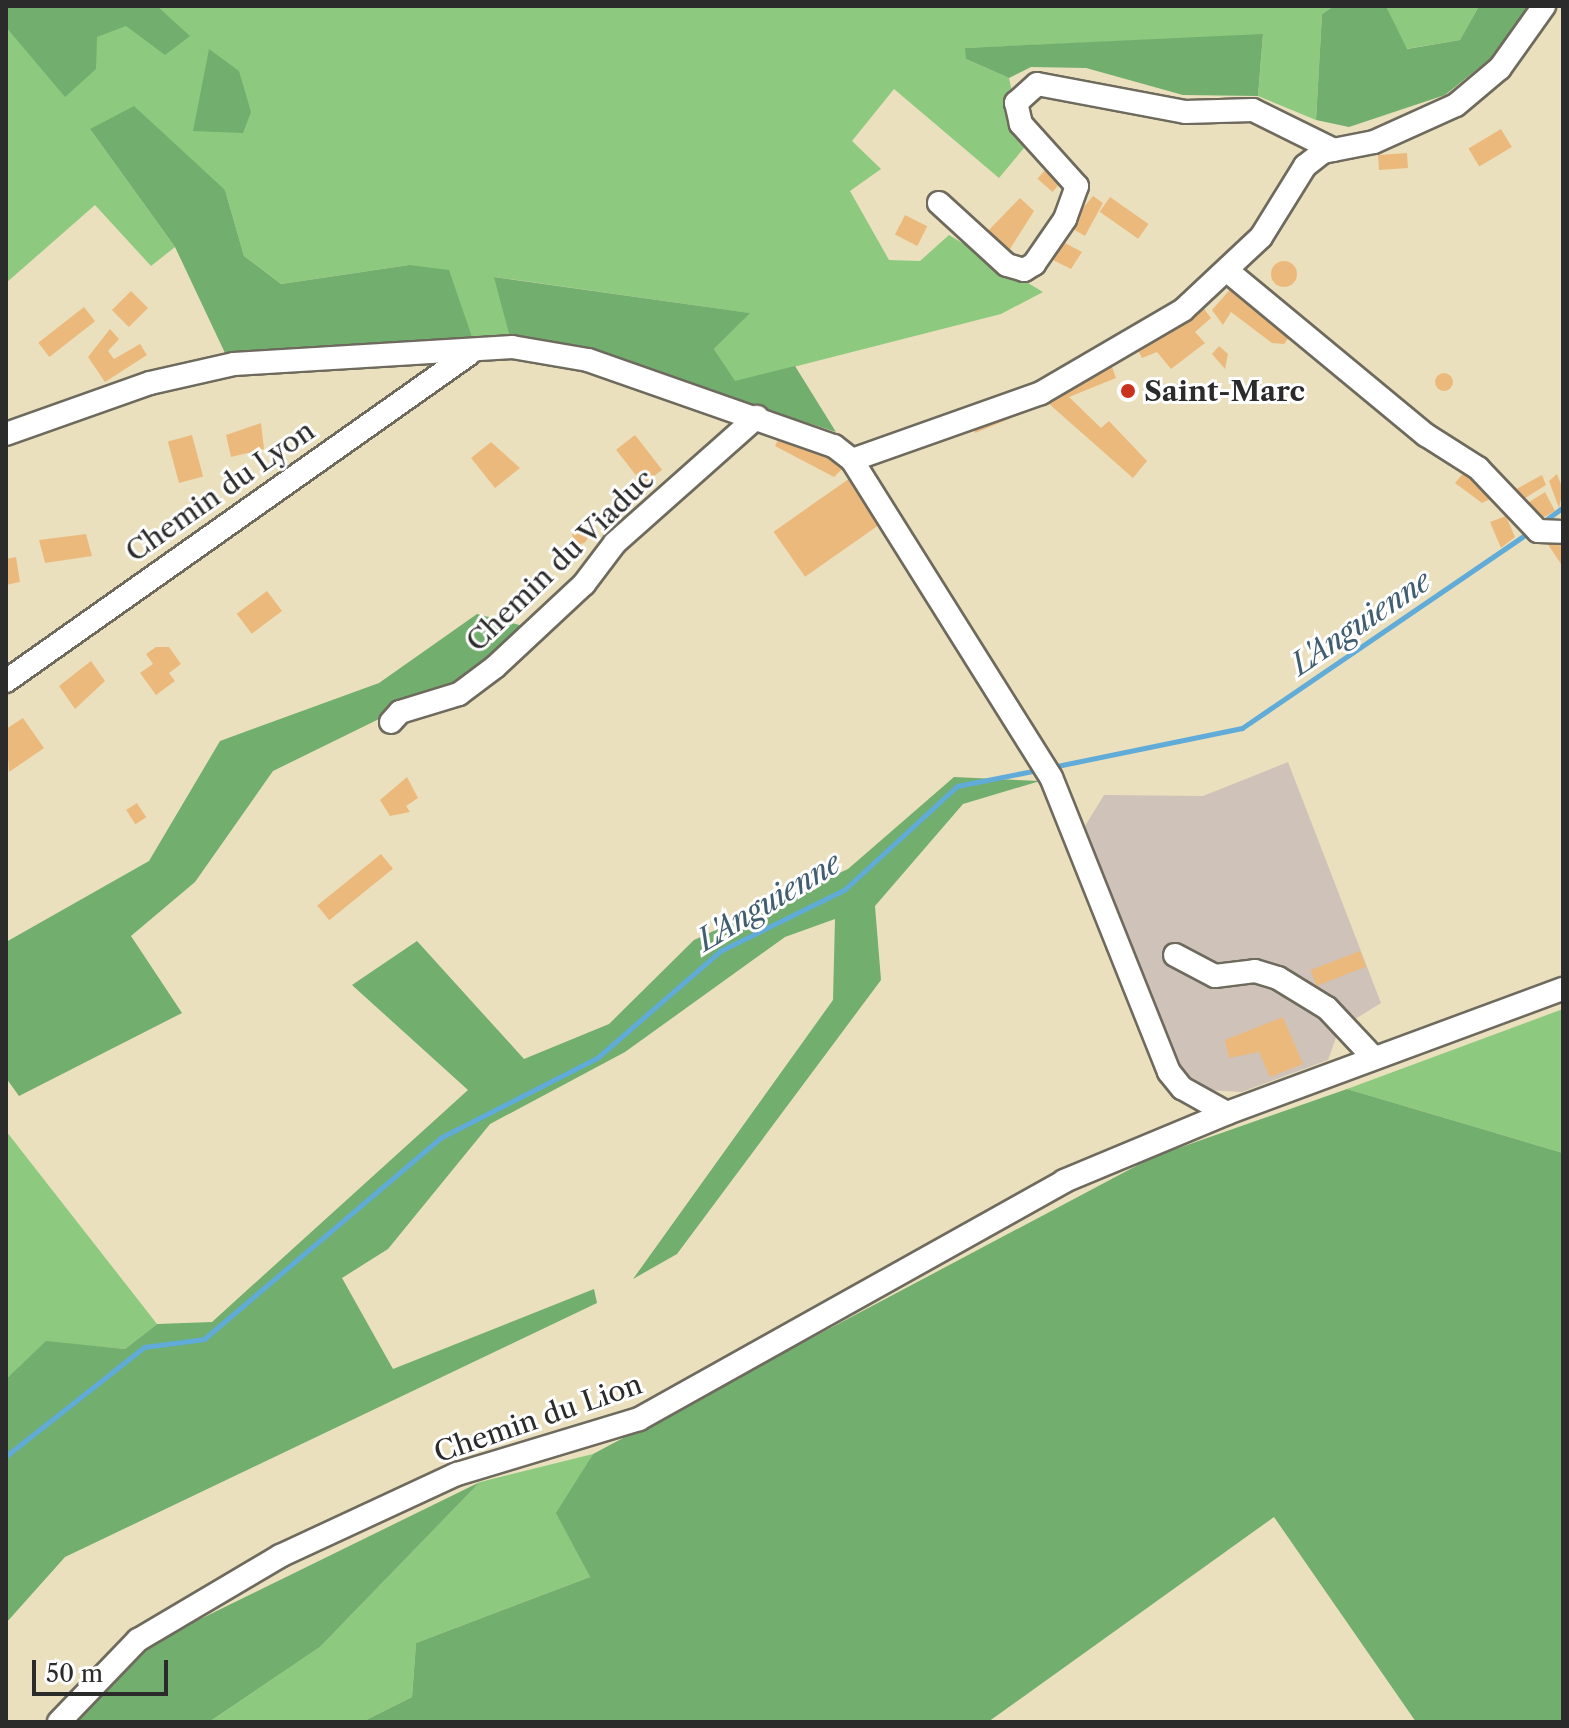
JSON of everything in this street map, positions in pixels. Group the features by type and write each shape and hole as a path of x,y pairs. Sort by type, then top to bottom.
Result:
{"street":[{"path":"852,460 1041,393 1183,310 1230,273 1305,166 1334,150 1374,142 1456,105 1500,68 1544,6"},
{"path":"939,203 1007,265 1024,270 1034,264 1065,219 1077,186 1021,124 1016,103 1037,84 1185,112 1253,110 1334,150"},
{"path":"1230,273 1426,435 1478,468 1534,527 1563,532"},
{"path":"6,434 150,383 234,364 471,353 512,347 563,354 757,417 834,446 852,460 1046,770 1169,1072 1182,1088 1227,1113"},
{"name":"Chemin du Lyon","path":"6,681 471,353"},
{"name":"Chemin du Viaduc","path":"391,722 400,712 459,694 495,667 584,584 615,543 757,417"},
{"path":"1175,955 1215,976 1255,971 1278,978 1327,1008 1374,1058"},
{"name":"Chemin du Lion","path":"59,1722 138,1640 280,1556 457,1474 639,1419 1064,1181 1227,1113 1563,989"}],"shaded area":[{"path":"1288,762 1381,1003 1339,1029 1328,1060 1242,1092 1207,1090 1182,1078 1085,826 1104,795 1203,796"}],"green space":[{"path":"6,6 1334,6 1322,14 1316,120 1258,96 1263,35 966,48 966,59 1009,78 1024,148 999,178 894,89 852,141 881,169 850,191 889,260 920,261 949,235 1043,292 1001,314 735,382 714,349 749,313 495,277 510,338 473,340 409,265 281,284 244,256 225,190 90,129 175,247 151,266 95,205 6,283"},
{"path":"6,6 157,6 190,36 165,55 126,26 97,37 96,69 65,97 6,27"},
{"path":"1334,6 1386,6 1407,49 1460,40 1479,6 1529,6 1501,50 1445,95 1349,127 1316,120 1322,14"},
{"path":"1386,6 1479,6 1460,40 1406,49"},
{"path":"1263,34 1258,96 1183,95 1086,68 1031,67 1009,78 966,59 965,48"},
{"path":"209,49 239,71 251,112 243,133 193,131"},
{"path":"134,106 225,190 244,256 281,284 409,265 449,270 473,340 225,353 175,247 90,129"},
{"path":"494,277 750,313 714,349 735,381 795,366 836,432 575,348 510,338"},
{"path":"477,614 527,627 483,668 273,771 195,882 131,936 182,1013 19,1096 6,1078 6,942 149,861 220,741 379,683"},
{"path":"954,777 1040,781 963,804 875,906 881,980 677,1254 633,1279 833,1000 835,919 785,937 625,1052 490,1124 388,1249 342,1278 393,1369 594,1289 597,1303 65,1557 6,1623 6,1379 46,1341 125,1349 157,1324 212,1322 468,1090 352,985 417,941 524,1059 609,1024 694,940 848,869"},
{"path":"1563,1009 1563,1153 1347,1089"},
{"path":"1347,1089 1563,1153 1563,1722 1416,1722 1274,1517 988,1722 362,1722 412,1697 416,1643 590,1577 556,1513 593,1454 1153,1157"},
{"path":"6,1131 157,1324 125,1349 46,1342 6,1379"},
{"path":"593,1454 557,1513 590,1577 416,1643 412,1697 362,1722 209,1722 320,1647 480,1482"},
{"path":"480,1482 320,1647 209,1722 71,1722 139,1649"}],"building":[{"path":"1501,129 1512,147 1479,167 1468,149"},
{"path":"1407,153 1408,168 1379,170 1378,155"},
{"path":"1046,169 1061,182 1053,192 1037,179"},
{"path":"1093,196 1103,203 1085,236 1068,226"},
{"path":"1110,197 1149,224 1138,239 1100,212"},
{"path":"1020,198 1034,211 1010,249 1018,256 1011,262 983,236"},
{"path":"905,215 927,226 917,246 895,235"},
{"path":"1063,242 1082,252 1071,269 1047,257"},
{"path":"1284,261 1293,265 1297,274 1293,283 1284,287 1275,283 1271,274 1275,265"},
{"path":"1234,285 1292,333 1284,344 1272,343 1231,312 1223,325 1212,310"},
{"path":"131,291 148,308 129,327 112,310"},
{"path":"1201,305 1211,318 1195,332 1205,343 1171,369 1157,352 1142,358 1138,350"},
{"path":"84,307 95,321 49,357 38,343"},
{"path":"110,329 119,339 108,351 114,359 140,344 147,355 105,382 88,357"},
{"path":"1219,346 1228,354 1225,369 1212,354"},
{"path":"1111,364 1116,378 1069,397 1101,428 1109,421 1147,461 1133,478 1048,403 975,433 972,424"},
{"path":"1444,373 1453,382 1444,391 1435,382"},
{"path":"261,423 264,449 231,457 226,435"},
{"path":"782,431 812,443 845,466 834,477 775,446"},
{"path":"192,435 203,477 179,483 168,441"},
{"path":"635,435 662,470 643,484 616,450"},
{"path":"491,442 520,468 495,488 471,458"},
{"path":"1466,470 1498,495 1482,503 1455,483"},
{"path":"1557,474 1563,490 1559,508 1549,481"},
{"path":"1542,475 1546,485 1519,502 1511,492"},
{"path":"853,476 885,521 805,577 774,532"},
{"path":"1545,492 1555,511 1539,520 1526,504"},
{"path":"1506,516 1515,537 1501,548 1490,522"},
{"path":"577,528 583,528 588,536 586,542 577,544 572,539 572,533"},
{"path":"86,534 92,556 45,563 39,540"},
{"path":"1558,536 1563,542 1563,567 1547,543"},
{"path":"16,557 20,582 6,585 6,559"},
{"path":"267,591 282,611 252,634 237,614"},
{"path":"156,647 169,647 181,664 169,673 175,681 156,695 140,673 153,664 146,654"},
{"path":"91,661 105,681 75,709 59,686"},
{"path":"23,718 44,748 9,772 6,729"},
{"path":"407,777 418,798 406,806 410,812 390,816 380,800"},
{"path":"137,803 146,817 135,824 126,810"},
{"path":"381,854 393,869 329,920 317,906"},
{"path":"1360,951 1366,967 1317,986 1311,970"},
{"path":"1283,1017 1303,1064 1270,1077 1259,1052 1229,1058 1225,1040"}],"waterway":[{"name":"L'Anguienne","path":"1540,524 1563,507"},
{"name":"L'Anguienne","path":"1052,767 1242,728 1529,532"},
{"name":"L'Anguienne","path":"6,1456 144,1347 204,1339 440,1138 597,1058 720,951 844,890 957,786 1038,770"}],"place":[{"name":"Saint-Marc","path":"1128,391"}]}
